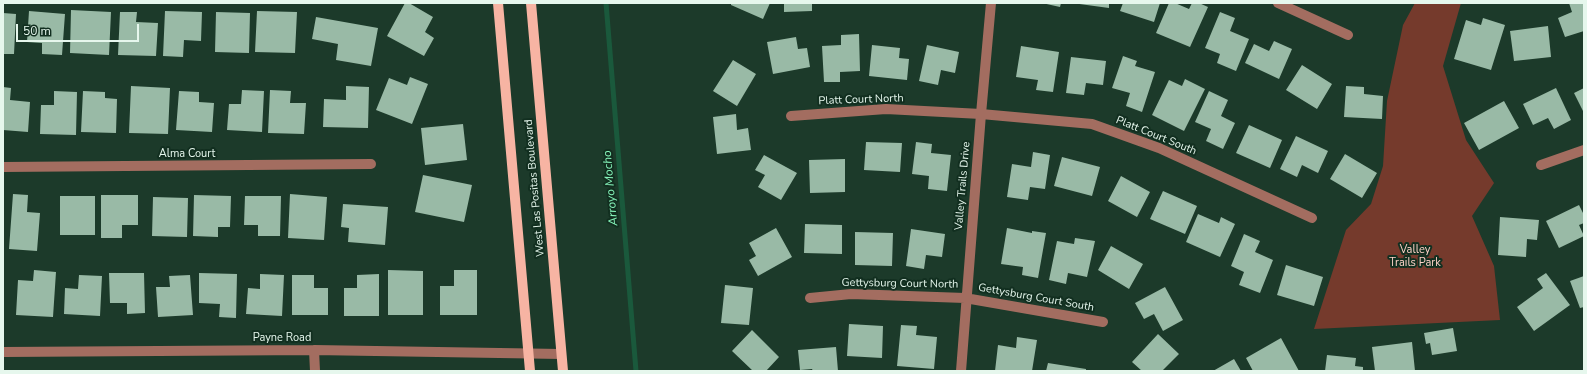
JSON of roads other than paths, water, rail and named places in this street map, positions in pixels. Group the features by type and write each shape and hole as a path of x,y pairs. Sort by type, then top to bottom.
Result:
{"main road":[{"name":"West Las Positas Boulevard","path":"498,3 530,371"},
{"name":"West Las Positas Boulevard","path":"531,3 563,371"}],"street":[{"name":"Valley Trails Drive","path":"961,371 991,3"},
{"path":"1278,3 1348,35"},
{"name":"Platt Court North","path":"791,116 886,109 981,114"},
{"name":"Platt Court South","path":"981,114 1092,124 1159,148 1312,218"},
{"path":"1541,165 1584,150"},
{"name":"Alma Court","path":"3,167 371,164"},
{"name":"Gettysburg Court North","path":"810,298 851,294 966,298"},
{"name":"Gettysburg Court South","path":"966,298 1103,322"},
{"name":"Payne Road","path":"3,352 314,350 561,354"},
{"path":"314,350 315,371"}],"waterway":[{"name":"Arroyo Mocho","path":"606,3 636,371"}],"park label":[{"name":"Valley Trails Park","path":"1415,256"}]}
